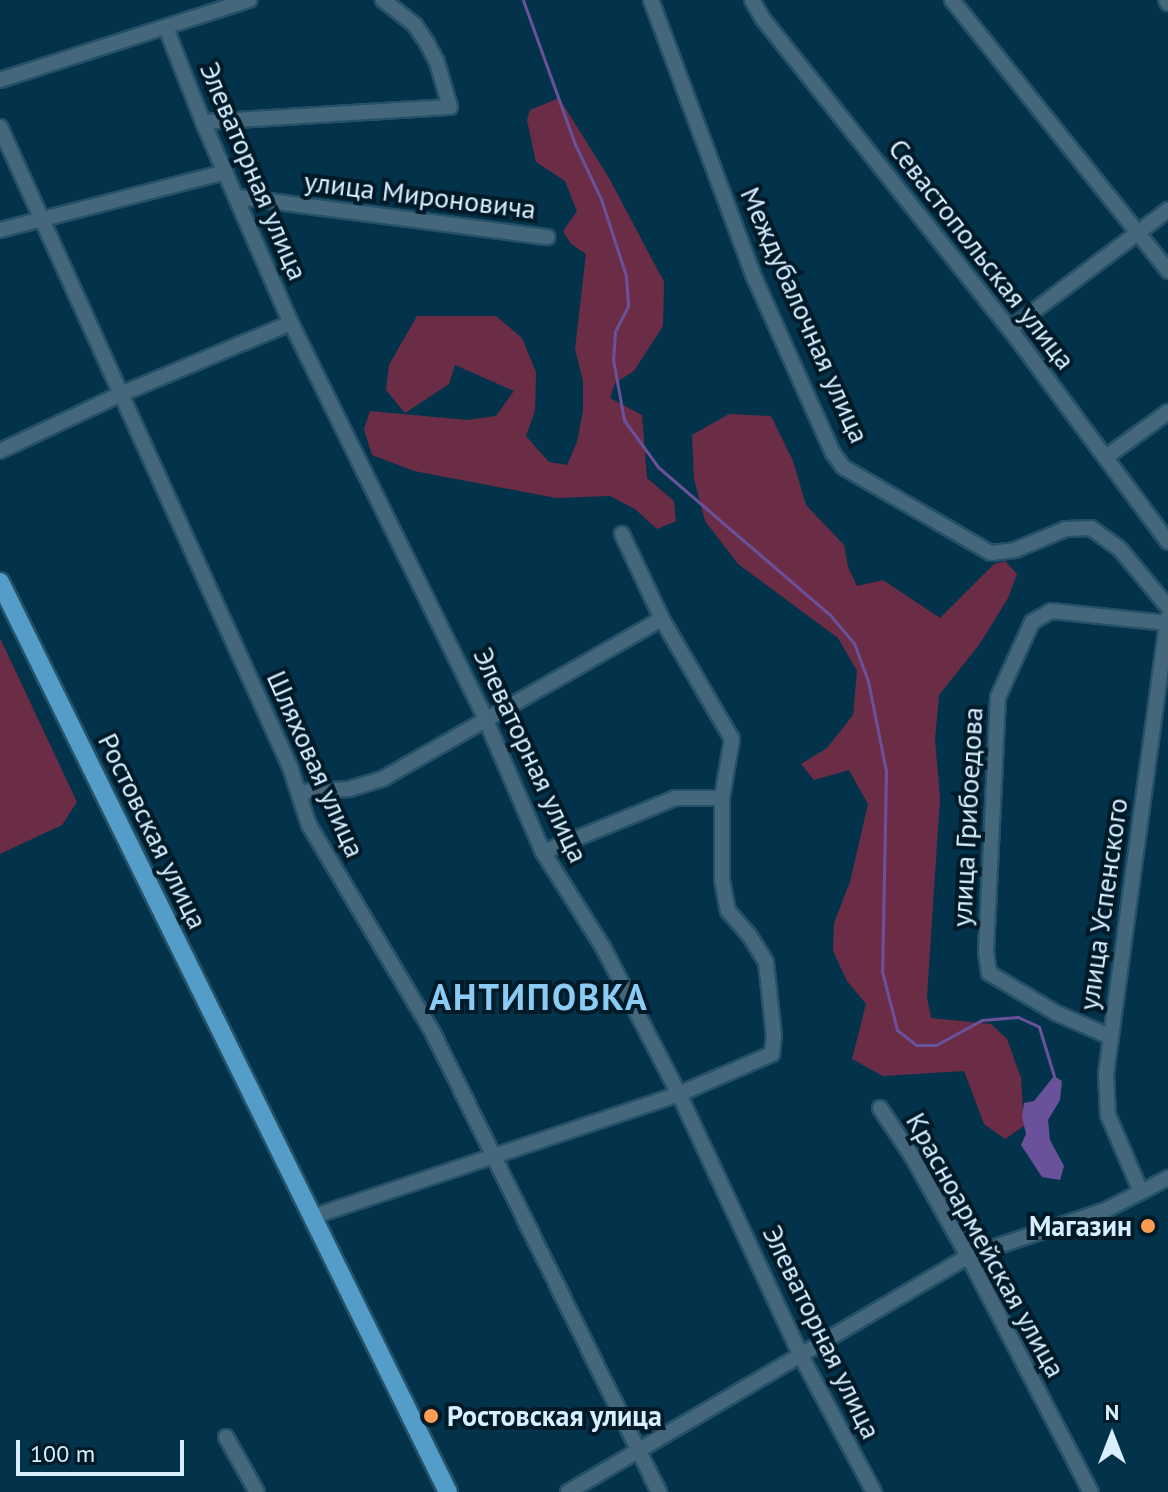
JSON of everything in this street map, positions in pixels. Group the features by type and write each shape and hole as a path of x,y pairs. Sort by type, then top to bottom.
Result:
{"main road":[{"name":"Ростовская улица","path":"0,582 448,1492"}],"street":[{"path":"0,80 249,0"},
{"path":"203,122 450,107 437,62 427,43 415,25 383,0"},
{"name":"Междубалочная улица","path":"651,0 755,279 833,453 843,467 991,553 1015,550 1066,529 1091,528 1119,548 1168,607"},
{"name":"Севастопольская улица","path":"752,0 763,19 1010,329 1168,542"},
{"path":"952,0 1168,271"},
{"name":"Элеваторная улица","path":"166,28 203,122 291,323 485,718 543,852 603,947 679,1094 800,1354 874,1492"},
{"name":"Шляховая улица","path":"0,127 290,767 323,854 433,1033 659,1492"},
{"path":"0,230 226,172"},
{"name":"улица Мироновича","path":"238,197 547,237"},
{"path":"1010,329 1168,210"},
{"path":"0,451 121,394 291,323"},
{"path":"1106,457 1168,412"},
{"path":"312,1217 679,1094 767,1059 774,1046 766,962 749,935 728,911 722,880 722,798 732,749 730,730 662,619 622,534"},
{"name":"улица Грибоедова","path":"1111,1037 1056,1013 989,973 986,952 998,697 1032,622 1051,611 1168,620"},
{"path":"299,792 349,789 384,778 662,619"},
{"name":"улица Успенского","path":"1141,1192 1108,1115 1106,1074 1168,620"},
{"path":"543,852 675,798 722,798"},
{"name":"Красноармейская улица","path":"880,1108 912,1156 968,1256 1091,1492"},
{"path":"568,1492 968,1256 1106,1210 1168,1178"},
{"path":"226,1437 257,1492"}],"shaded area":[{"path":"559,98 609,178 664,282 663,326 634,371 615,383 610,398 642,415 647,478 674,501 676,521 657,529 635,509 610,496 556,498 414,471 372,455 364,429 370,411 467,420 496,416 514,391 455,365 449,384 405,413 386,390 389,365 417,316 496,316 522,338 536,372 535,411 526,436 549,462 567,465 577,442 583,411 583,381 575,349 586,254 571,244 563,231 577,211 565,181 536,162 527,120 530,110"},
{"path":"729,414 771,416 793,461 806,505 844,545 848,567 857,586 883,580 940,618 994,564 1005,561 1017,574 1008,598 979,645 939,695 935,739 940,798 927,997 931,1018 991,1024 1007,1039 1021,1078 1024,1126 1005,1139 984,1124 964,1071 883,1076 852,1059 866,1004 847,981 833,951 834,923 850,882 868,804 849,770 814,780 801,764 827,748 853,715 857,671 838,638 738,564 705,521 694,479 692,435"},
{"path":"0,638 77,802 62,825 0,854"},
{"path":"1054,1076 1062,1081 1060,1100 1048,1120 1050,1140 1064,1166 1060,1180 1042,1177 1021,1145 1026,1134 1022,1117 1024,1103 1034,1101"}],"waterway":[{"path":"523,0 574,142 601,199 626,276 628,306 615,332 613,359 624,420 658,467 831,616 854,643 868,681 886,771 882,971 897,1030 916,1045 936,1045 982,1020 1018,1017 1039,1027 1054,1076"}],"place":[{"name":"Магазин","path":"1148,1226"},
{"name":"Ростовская улица","path":"431,1416"}],"district":[{"name":"АНТИПОВКА","path":"539,997"}]}
